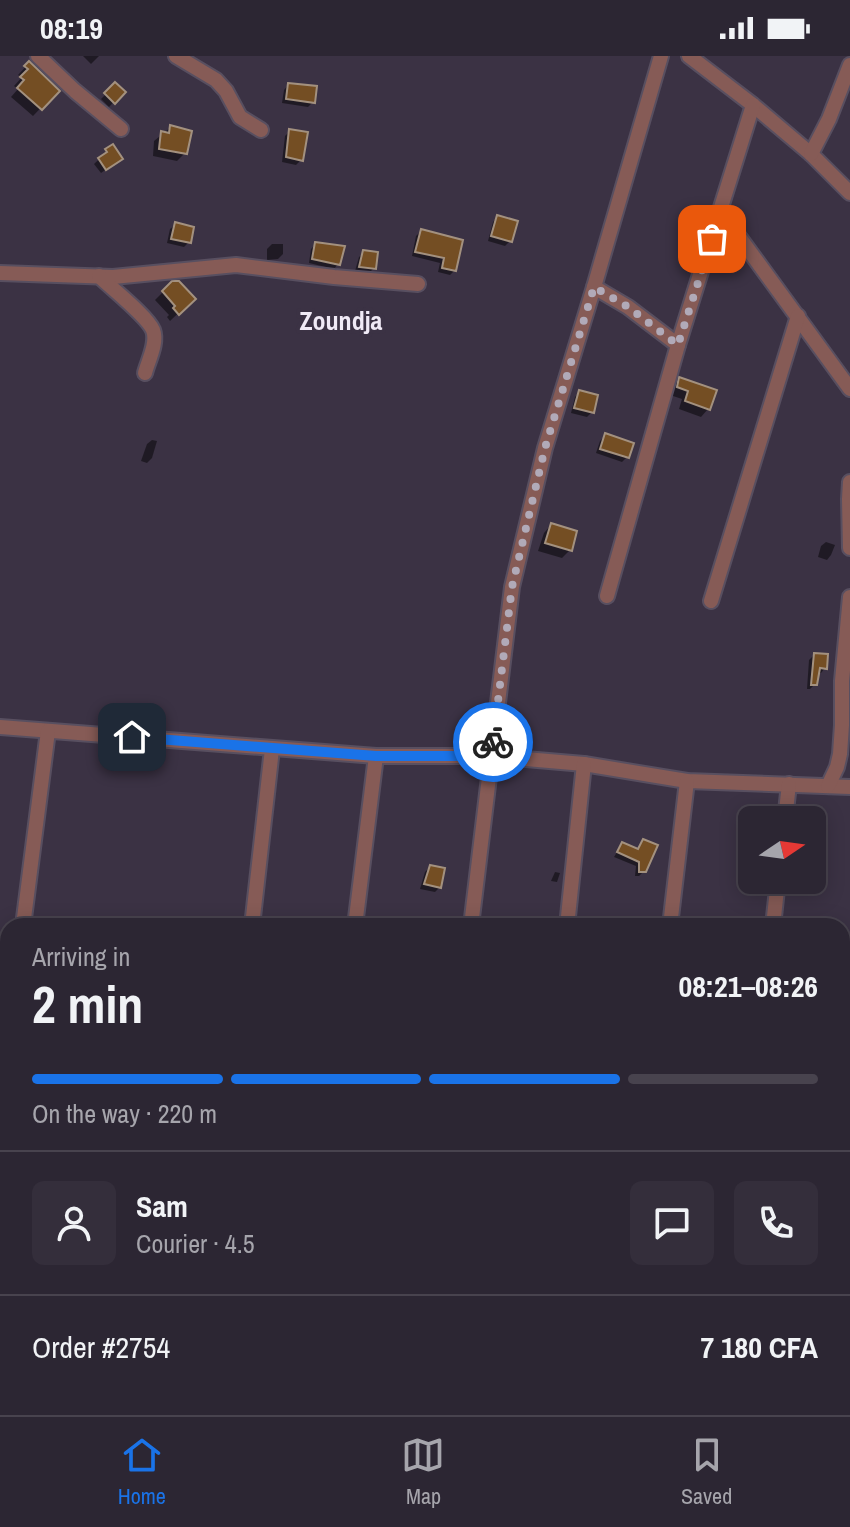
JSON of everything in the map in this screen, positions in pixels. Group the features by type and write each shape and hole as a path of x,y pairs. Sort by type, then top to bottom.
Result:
{"street":[{"path":"38,56 121,129"},
{"path":"176,56 216,80 226,91 240,117 261,130"},
{"path":"472,918 512,587 545,448 661,56"},
{"path":"689,56 811,154 850,193"},
{"path":"811,154 829,119 850,65"},
{"path":"607,596 678,345 753,105"},
{"path":"721,212 850,389"},
{"path":"0,273 126,276 236,265 418,284"},
{"path":"99,276 153,329 154,340 145,373"},
{"path":"594,287 628,307 678,345"},
{"path":"711,601 798,316"},
{"path":"850,482 850,548"},
{"path":"828,786 840,754 841,691 850,597"},
{"path":"0,727 376,756 491,756 584,764 687,781 849,786"},
{"path":"24,918 48,731"},
{"path":"253,918 272,749"},
{"path":"356,918 376,756"},
{"path":"568,918 584,764"},
{"path":"671,918 687,781"},
{"path":"787,806 789,784"},
{"path":"774,918 776,894"}],"building":[{"path":"29,61 60,91 42,110 17,88 24,80 20,77 28,69 24,66"},
{"path":"115,82 126,92 115,104 104,93"},
{"path":"288,83 317,86 315,103 286,99"},
{"path":"170,125 192,131 187,154 159,149 161,131 169,133"},
{"path":"289,129 308,132 303,161 286,157"},
{"path":"113,144 123,159 106,170 98,158"},
{"path":"497,215 518,221 512,242 491,236"},
{"path":"175,222 194,227 191,243 171,239"},
{"path":"421,229 463,240 456,271 442,268 444,258 415,252"},
{"path":"315,242 345,246 340,265 312,259"},
{"path":"363,250 378,252 376,269 359,267"},
{"path":"172,281 179,281 196,299 179,315 162,291"},
{"path":"679,377 717,390 710,410 685,401 688,391 677,387"},
{"path":"579,390 598,395 594,413 574,408"},
{"path":"605,433 634,443 629,458 600,449"},
{"path":"551,523 577,531 572,551 545,543"},
{"path":"814,653 828,654 827,669 820,668 817,685 811,685"},
{"path":"643,839 658,845 646,872 639,872 639,862 617,852 622,842 638,849"},
{"path":"430,865 445,868 441,888 424,884"}],"way so far":[{"path":"493,742 512,587 545,448 594,287 628,307 678,345 712,239"}],"district":[{"name":"Zoundja","path":"341,321"}],"route":[{"path":"132,737 376,756 491,756 493,742"}]}
